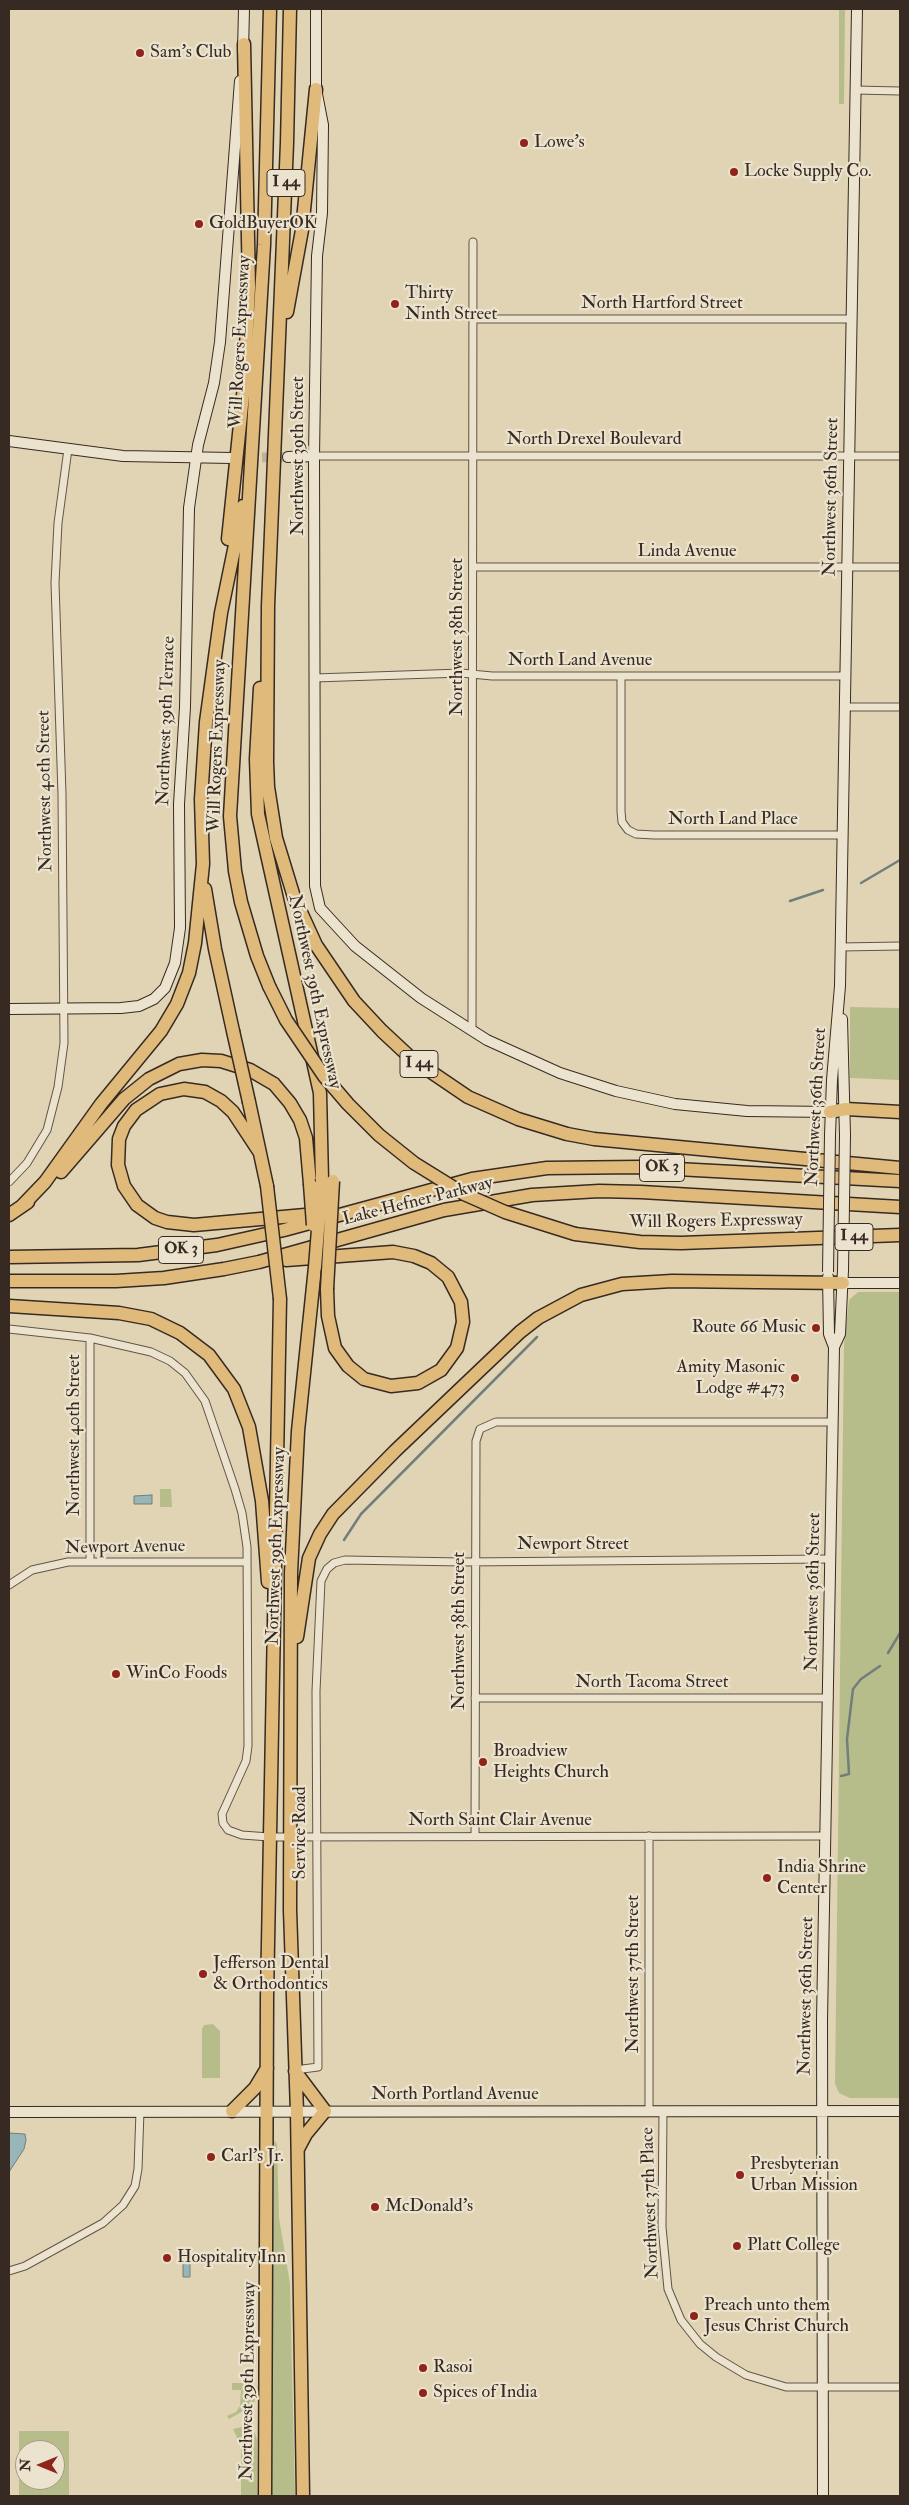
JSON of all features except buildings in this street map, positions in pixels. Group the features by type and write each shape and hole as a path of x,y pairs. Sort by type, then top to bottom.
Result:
{"highway":[{"name":"Will Rogers Expressway","path":"270,9 264,245 230,816 235,871 241,902 257,956 269,986 290,1027 324,1076 348,1104 379,1134 414,1163 464,1194 505,1212 575,1234 640,1242 681,1243 900,1235"},
{"name":"I 44","path":"279,356 290,9"},
{"path":"22,1206 45,1182 104,1099 161,1031 174,1010 189,974 194,950 203,864 200,799 202,760 221,613 236,474 247,326 249,287 244,44"},
{"path":"268,606 279,356 302,230 316,89"},
{"path":"221,613 251,467"},
{"name":"I 44","path":"268,606 268,787 276,838 290,885 305,922 334,974 354,1001 412,1059 468,1097 518,1119 567,1134 625,1143 900,1168"},
{"name":"Northwest 39th Expressway","path":"268,606 257,722 256,796 265,849 309,1036 320,1093 322,1137 322,1182 294,1491 290,1686 290,1836 297,2112 303,2496"},
{"name":"Northwest 39th Expressway","path":"203,864 211,931 267,1186 280,1299 269,1836 265,2496"},
{"path":"9,1215 49,1186 113,1111 138,1086 154,1075 172,1067 202,1060 221,1061 250,1070 269,1081 282,1093 297,1114 322,1182 328,1290 328,1316 335,1348 348,1366 364,1379 391,1386 418,1383 441,1370 457,1348 463,1322 458,1295 444,1273 420,1258 400,1252 384,1252 258,1262"},
{"path":"260,1153 233,1112 221,1101 205,1092 184,1089 160,1094 142,1104 124,1126 117,1152 120,1177 130,1196 146,1212 168,1222 194,1225 213,1224 348,1211"},
{"path":"830,1112 846,1109 900,1112"},
{"name":"Lake Hefner Parkway","path":"9,1257 105,1256 183,1250 243,1240 472,1179 547,1168 640,1167 900,1181"},
{"name":"Lake Hefner Parkway","path":"9,1281 154,1279 258,1262 444,1210 532,1195 599,1191 641,1192 900,1207"},
{"path":"290,1686 307,1568 315,1543 326,1524 354,1491 532,1322 575,1298 622,1284 843,1276"},
{"path":"9,1306 119,1313 151,1319 194,1342 222,1371 242,1407 256,1461 262,1501 273,1630"},
{"path":"232,2111 255,2088 267,2068"},
{"path":"295,2070 325,2111 306,2134 297,2152"}],"main road":[{"path":"196,458 214,383 221,334 235,129 244,44 244,9"},
{"name":"Northwest 39th Street","path":"316,9 316,89 323,125 322,213 317,256 314,456 315,886 319,904 339,930 378,966 472,1032"},
{"name":"Northwest 36th Street","path":"823,2496 822,2111 834,1347 829,1334 828,1277 830,1112 840,986 841,947 857,9"},
{"path":"9,441 123,456 232,458"},
{"name":"North Drexel Boulevard","path":"288,457 314,456"},
{"name":"Northwest 39th Terrace","path":"64,1009 139,1006 157,997 168,983 175,963 179,935 179,804 185,715 189,519 196,458"},
{"name":"Northwest 36th Street","path":"834,1347 840,1334 843,1276 846,1109 840,986"},
{"path":"9,1009 64,1009"},
{"path":"472,1032 513,1053 560,1073 639,1097 724,1109 830,1112"},
{"path":"843,1276 900,1283"},
{"name":"North Portland Avenue","path":"9,2112 900,2111"}],"street":[{"path":"855,90 900,91"},
{"name":"Northwest 38th Street","path":"472,1032 474,242"},
{"name":"North Hartford Street","path":"473,319 852,319"},
{"name":"Northwest 40th Street","path":"9,1182 28,1163 47,1130 61,1067 64,1009 62,794 55,583 58,523 68,450"},
{"name":"North Drexel Boulevard","path":"314,456 900,456"},
{"name":"Linda Avenue","path":"474,567 900,567"},
{"name":"North Land Avenue","path":"316,678 474,675 621,677 846,676"},
{"name":"North Land Place","path":"621,677 620,811 625,828 636,834 644,835 843,835"},
{"path":"845,707 900,707"},
{"path":"841,947 900,946"},
{"path":"9,1329 90,1338 151,1352 170,1361 185,1373 195,1384 205,1401 231,1475 242,1513 247,1547 247,1562"},
{"name":"Northwest 40th Street","path":"90,1338 90,1561"},
{"name":"Northwest 38th Street","path":"476,1836 476,1441 482,1427 496,1422 833,1422"},
{"name":"Newport Street","path":"323,1576 330,1565 346,1560 475,1562 831,1559"},
{"name":"Newport Avenue","path":"9,1585 32,1570 45,1565 90,1561 247,1562"},
{"name":"North Saint Clair Avenue","path":"247,1562 248,1746 246,1761 223,1810 222,1819 225,1827 242,1835 269,1836 826,1836"},
{"name":"Service Road","path":"295,2070 318,2067 316,1691 323,1576"},
{"name":"North Tacoma Street","path":"475,1698 829,1698"},
{"name":"Northwest 37th Street","path":"648,1836 649,2111"},
{"name":"Northwest 37th Place","path":"663,2111 662,2227 668,2289 681,2320 700,2344 716,2357 746,2375 786,2387 900,2387"},
{"path":"9,2271 25,2266 103,2223 123,2205 135,2186 140,2150 140,2112"}],"green space":[{"path":"839,9 845,9 844,104 839,104"},
{"path":"850,1007 900,1008 900,1080 850,1078"},
{"path":"858,1292 900,1292 900,2098 850,2098 839,2093 835,2084 844,1344 849,1300"},
{"path":"160,1489 171,1489 172,1507 160,1507"},
{"path":"213,2024 220,2031 220,2078 202,2078 202,2029 204,2025"},
{"path":"274,2140 277,2144 279,2218 290,2284 295,2496 270,2496"},
{"path":"232,2383 253,2383 258,2388 258,2394 252,2406 229,2419 227,2416 236,2412 240,2406 241,2390 232,2390"},
{"path":"242,2427 255,2433 257,2440 257,2496 241,2496 241,2446 233,2429"},
{"path":"19,2431 69,2431 69,2496 19,2496 19,2490 65,2490 65,2440 19,2440"}],"water":[{"path":"152,1495 152,1504 134,1504 134,1496"},
{"path":"9,2133 25,2134 26,2140 24,2149 9,2172"},
{"path":"183,2261 190,2261 190,2277 183,2277"}],"waterway":[{"path":"861,883 900,860"},
{"path":"790,901 823,890"},
{"path":"344,1540 361,1514 537,1337"},
{"path":"888,1653 900,1633"},
{"path":"841,1776 849,1774 847,1739 853,1689 861,1679 880,1666"}],"tunnel":[{"path":"232,458 288,457"}],"place":[{"name":"Sam's Club","path":"140,53"},
{"name":"Lowe's","path":"524,143"},
{"name":"Locke Supply Co.","path":"734,172"},
{"name":"GoldBuyerOK","path":"199,224"},
{"name":"Thirty Ninth Street","path":"395,304"},
{"name":"Route 66 Music","path":"816,1328"},
{"name":"Amity Masonic Lodge #473","path":"795,1378"},
{"name":"WinCo Foods","path":"116,1674"},
{"name":"Broadview Heights Church","path":"483,1762"},
{"name":"India Shrine Center","path":"767,1878"},
{"name":"Jefferson Dental & Orthodontics","path":"203,1974"},
{"name":"Carl's Jr.","path":"211,2157"},
{"name":"Presbyterian Urban Mission","path":"740,2175"},
{"name":"McDonald's","path":"375,2207"},
{"name":"Platt College","path":"737,2246"},
{"name":"Hospitality Inn","path":"167,2258"},
{"name":"Preach unto them Jesus Christ Church","path":"694,2316"},
{"name":"Rasoi","path":"423,2368"},
{"name":"Spices of India","path":"423,2393"}]}
